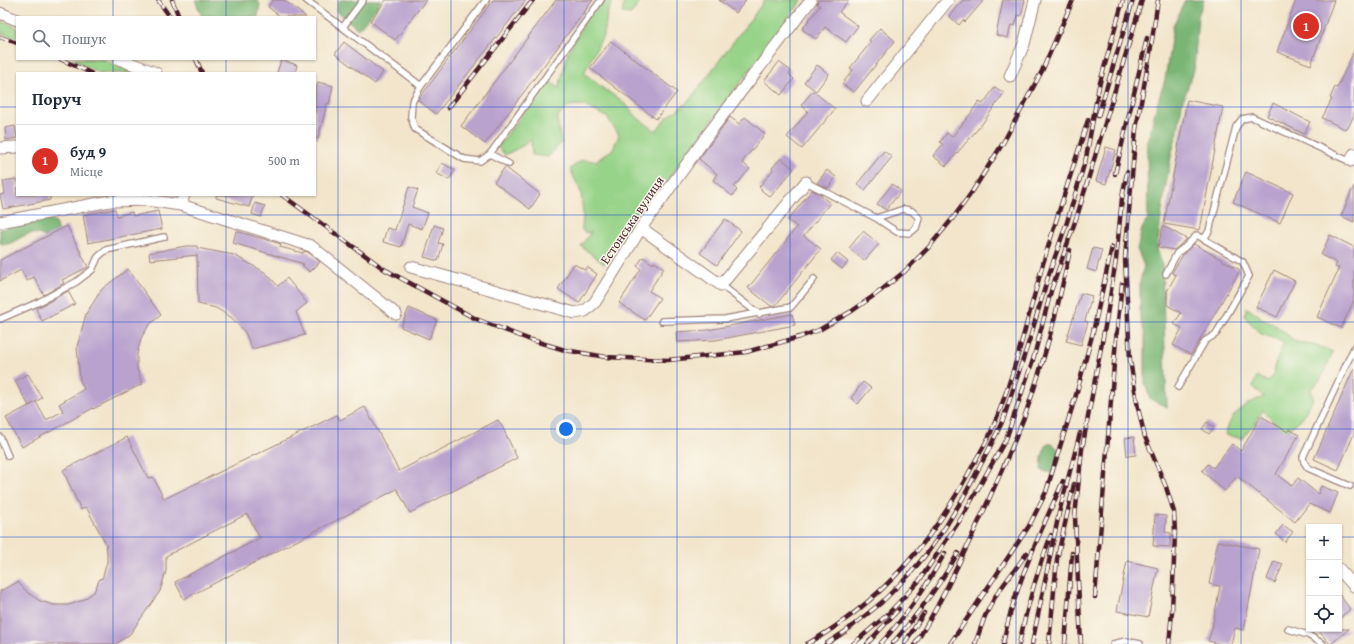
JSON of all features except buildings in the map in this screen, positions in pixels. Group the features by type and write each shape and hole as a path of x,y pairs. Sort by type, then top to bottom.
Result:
{"street":[{"name":"Естонська вулиця","path":"411,267 575,313 585,311 595,302 641,228 713,127 811,0"},
{"path":"867,101 948,0"},
{"path":"1010,76 1024,44 1035,0"},
{"path":"0,13 16,20"},
{"path":"122,60 153,72"},
{"path":"0,148 16,147"},
{"path":"641,228 721,286 806,182"},
{"path":"0,222 110,201 182,200 310,246 396,314"},
{"path":"1342,572 1354,586"}],"lane":[{"path":"306,0 421,86"},
{"path":"343,27 363,0"},
{"path":"486,0 421,86 412,102 412,117 416,129 464,159 480,161 490,154 602,0"},
{"path":"1204,240 1209,231 1236,127 1242,119 1252,117 1353,159"},
{"path":"490,154 509,164"},
{"path":"806,182 876,218 897,232 910,233 916,228 919,218 912,211 904,209 876,218"},
{"path":"1166,274 1177,253 1197,235 1243,262 1249,276 1216,334 1205,341 1178,387"},
{"path":"0,319 39,302 76,282 92,270 98,257 106,250 164,237"},
{"path":"662,321 725,319 791,307 814,279"},
{"path":"721,286 759,314"},
{"path":"1350,486 1308,468 1304,462 1304,457 1354,348"},
{"path":"0,437 8,456"},
{"path":"1288,629 1308,635 1323,644"},
{"path":"1113,644 1126,641 1140,644"}],"green space":[{"path":"195,0 257,0 260,4 258,16 202,16"},
{"path":"340,0 381,0 375,10 358,29 337,11"},
{"path":"599,0 613,0 607,15 604,34 584,73 605,90 621,100 639,119 656,131 665,119 688,102 765,0 802,0 660,190 656,200 628,232 604,264 581,246 591,232 586,233 582,230 583,215 581,192 570,169 582,160 596,161 613,149 619,135 607,117 582,105 569,106 557,118 561,143 548,157 532,155 531,138 524,145 505,155 498,147 548,80 559,88 568,52 591,11"},
{"path":"625,0 642,0 631,14 622,13"},
{"path":"1185,0 1204,0 1198,16 1194,70 1182,103 1178,131 1172,152 1165,189 1157,248 1162,266 1167,407 1150,399 1145,384 1145,334 1140,318 1140,282 1144,266 1137,249 1142,229 1148,218 1147,144 1157,104 1165,80 1173,26"},
{"path":"0,21 16,27 16,38 0,33"},
{"path":"73,60 103,60 132,72 98,72"},
{"path":"49,219 56,223 57,230 49,236 46,237 37,234 29,234 11,243 0,243 0,229 18,224"},
{"path":"1246,308 1255,312 1265,321 1274,324 1296,342 1314,344 1333,352 1320,380 1311,389 1313,399 1302,418 1286,432 1276,425 1263,410 1243,439 1226,435 1228,428 1234,415 1239,410 1257,399 1264,397 1253,387 1257,376 1268,382 1275,374 1274,367 1284,342 1261,334 1245,317"},
{"path":"1047,444 1052,444 1057,448 1061,458 1051,473 1041,470 1042,456"}],"railway":[{"path":"158,0 169,16"},
{"path":"172,0 179,16"},
{"path":"448,108 533,0"},
{"path":"283,196 384,269 476,319 528,339 565,350 606,357 668,360 746,352 800,337 819,330 852,311 879,292 904,272 929,247 972,192 1003,143 1042,71 1073,0"},
{"path":"826,644 846,631 881,603 909,575 928,552 963,498 1003,420 1067,222 1086,158 1099,86 1123,0"},
{"path":"1098,116 1133,0"},
{"path":"853,644 886,616 919,581 962,517 1006,439 1033,360 1051,291 1078,213 1142,0"},
{"path":"1158,0 1136,129 1125,258 1130,360 1138,408 1145,437 1166,487 1174,512 1175,532 1172,612 1169,644"},
{"path":"0,37 16,43"},
{"path":"1115,174 1147,38"},
{"path":"62,60 89,72"},
{"path":"196,60 202,72"},
{"path":"807,644 859,609 903,568 940,520 957,494 987,441 1007,391 1048,246 1088,120"},
{"path":"1081,644 1075,517 1082,449 1116,260 1122,198 1127,172"},
{"path":"950,644 1029,526 1046,492 1076,395 1093,332 1112,247"},
{"path":"915,644 941,599 979,521 1025,415 1050,333 1070,250"},
{"path":"1095,597 1116,339 1122,284"},
{"path":"1032,644 1059,513 1080,433"},
{"path":"1003,644 1014,602 1028,561 1063,481"},
{"path":"1049,644 1057,559 1074,484"},
{"path":"1019,644 1025,616 1041,562 1051,535"},
{"path":"880,644 890,634 916,600 945,553"},
{"path":"892,644 927,600 958,553"},
{"path":"975,644 985,616 996,595 1027,553"},
{"path":"1065,644 1072,553"},
{"path":"867,644 899,609"},
{"path":"904,644 924,613"}],"place":[{"name":"буд 9","path":"1306,26"}]}
